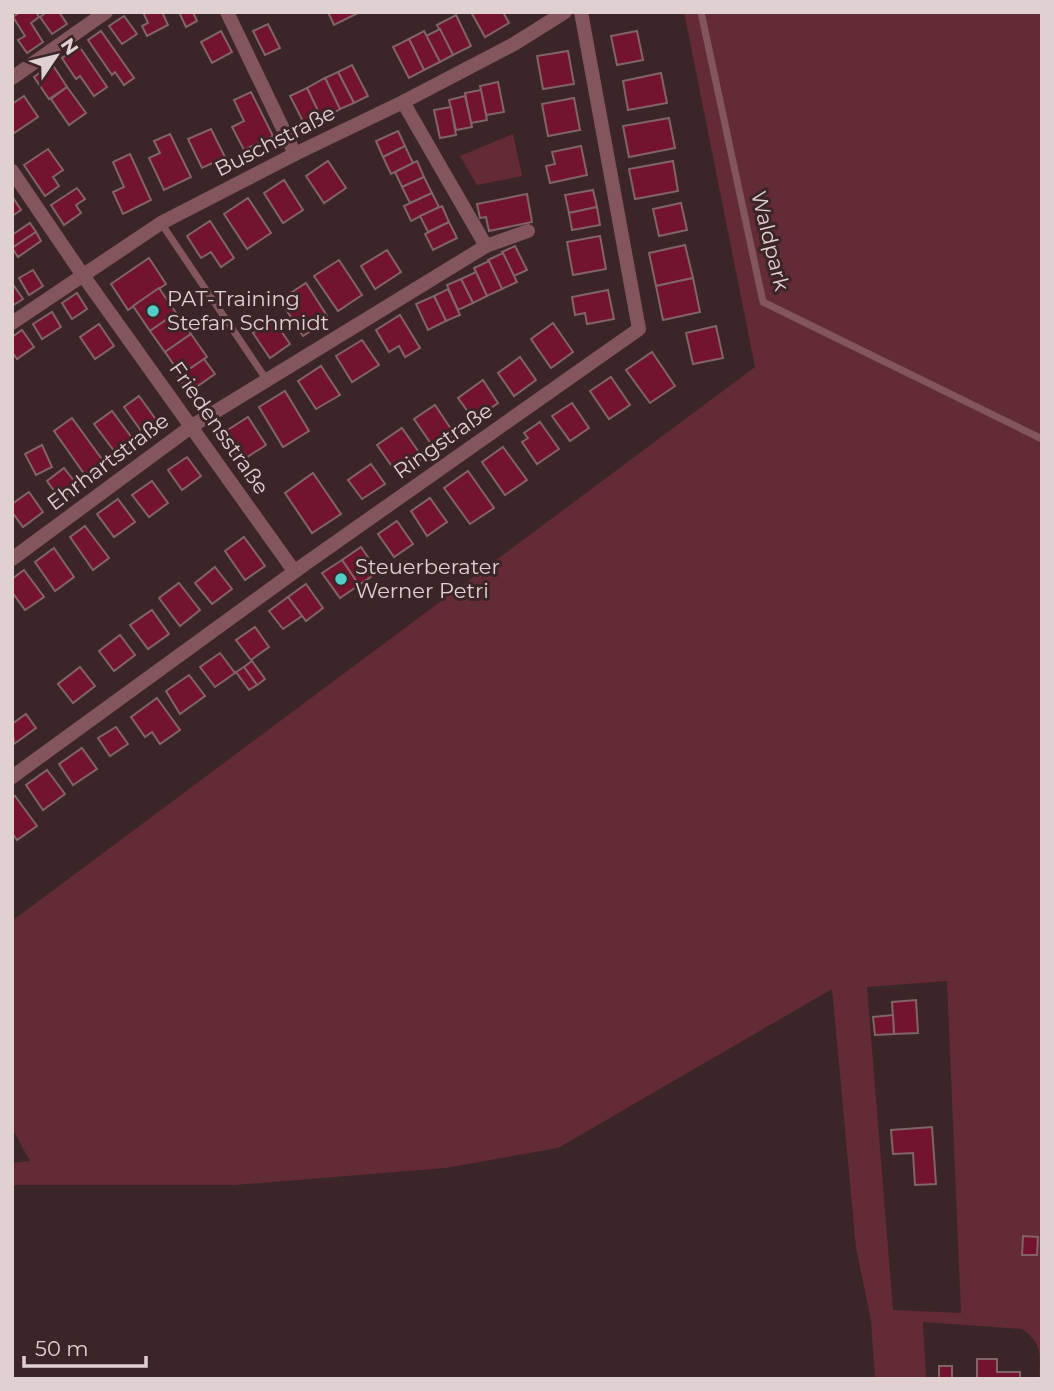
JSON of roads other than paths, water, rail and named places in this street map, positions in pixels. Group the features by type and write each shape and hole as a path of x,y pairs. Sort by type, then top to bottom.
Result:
{"street":[{"path":"12,78 106,12"},
{"path":"227,12 295,153"},
{"name":"Buschstraße","path":"12,323 161,223 295,153 403,102 514,44 565,12"},
{"name":"Ringstraße","path":"12,777 294,571 639,329 581,12"},
{"path":"403,102 486,246"},
{"name":"Friedensstraße","path":"12,171 82,274 294,571"},
{"name":"Ehrhartstraße","path":"12,559 192,426 486,246 528,231"}],"lane":[{"name":"Waldpark","path":"701,12 764,302 1042,439"},
{"path":"161,223 266,379"}],"place":[{"name":"PAT-Training Stefan Schmidt","path":"153,311"},
{"name":"Steuerberater Werner Petri","path":"341,579"}]}
